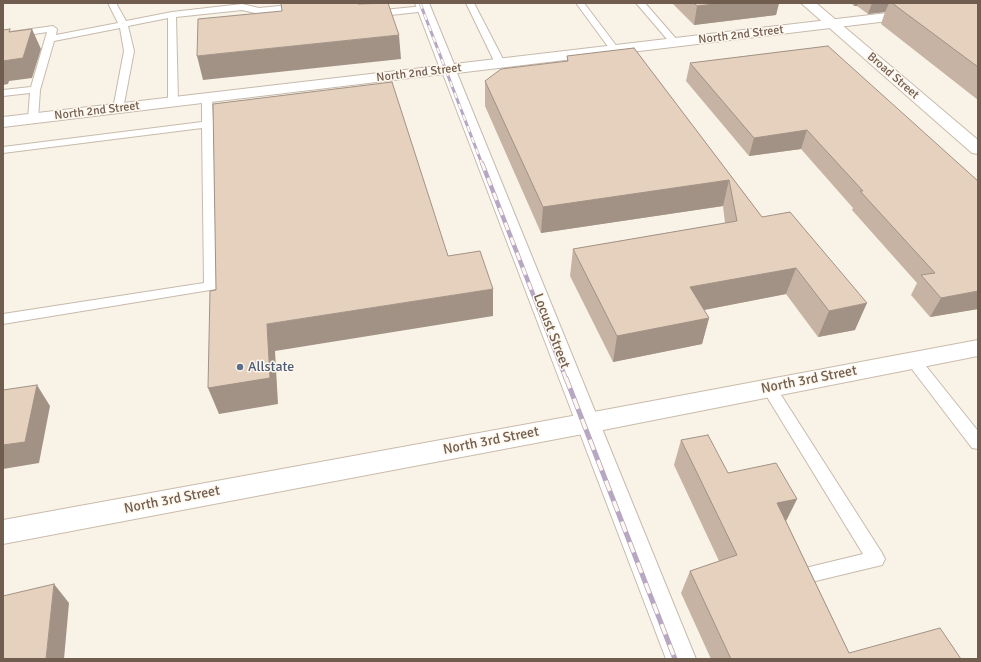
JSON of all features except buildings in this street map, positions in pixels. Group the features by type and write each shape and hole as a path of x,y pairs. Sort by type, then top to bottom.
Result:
{"street":[{"name":"Broad Street","path":"808,3 978,148"},
{"name":"Locust Street","path":"423,6 681,659"},
{"name":"North 2nd Street","path":"3,122 834,25 925,13"},
{"name":"North 3rd Street","path":"3,532 978,348"}],"lane":[{"path":"112,3 122,24 129,51 118,108"},
{"path":"470,3 500,63"},
{"path":"580,3 615,50"},
{"path":"640,3 675,43"},
{"path":"367,14 423,6"},
{"path":"50,39 172,15 242,7 260,14 306,7"},
{"path":"172,15 173,102"},
{"path":"3,36 53,29 35,90 33,118"},
{"path":"3,93 35,90"},
{"path":"3,319 211,286 208,98"},
{"path":"3,150 224,122"},
{"path":"913,360 978,443"},
{"path":"769,388 876,559 803,576"}],"railway":[{"path":"420,3 482,164"},
{"path":"482,163 566,379"},
{"path":"566,378 675,659"}],"place":[{"name":"Allstate","path":"240,367"}]}
